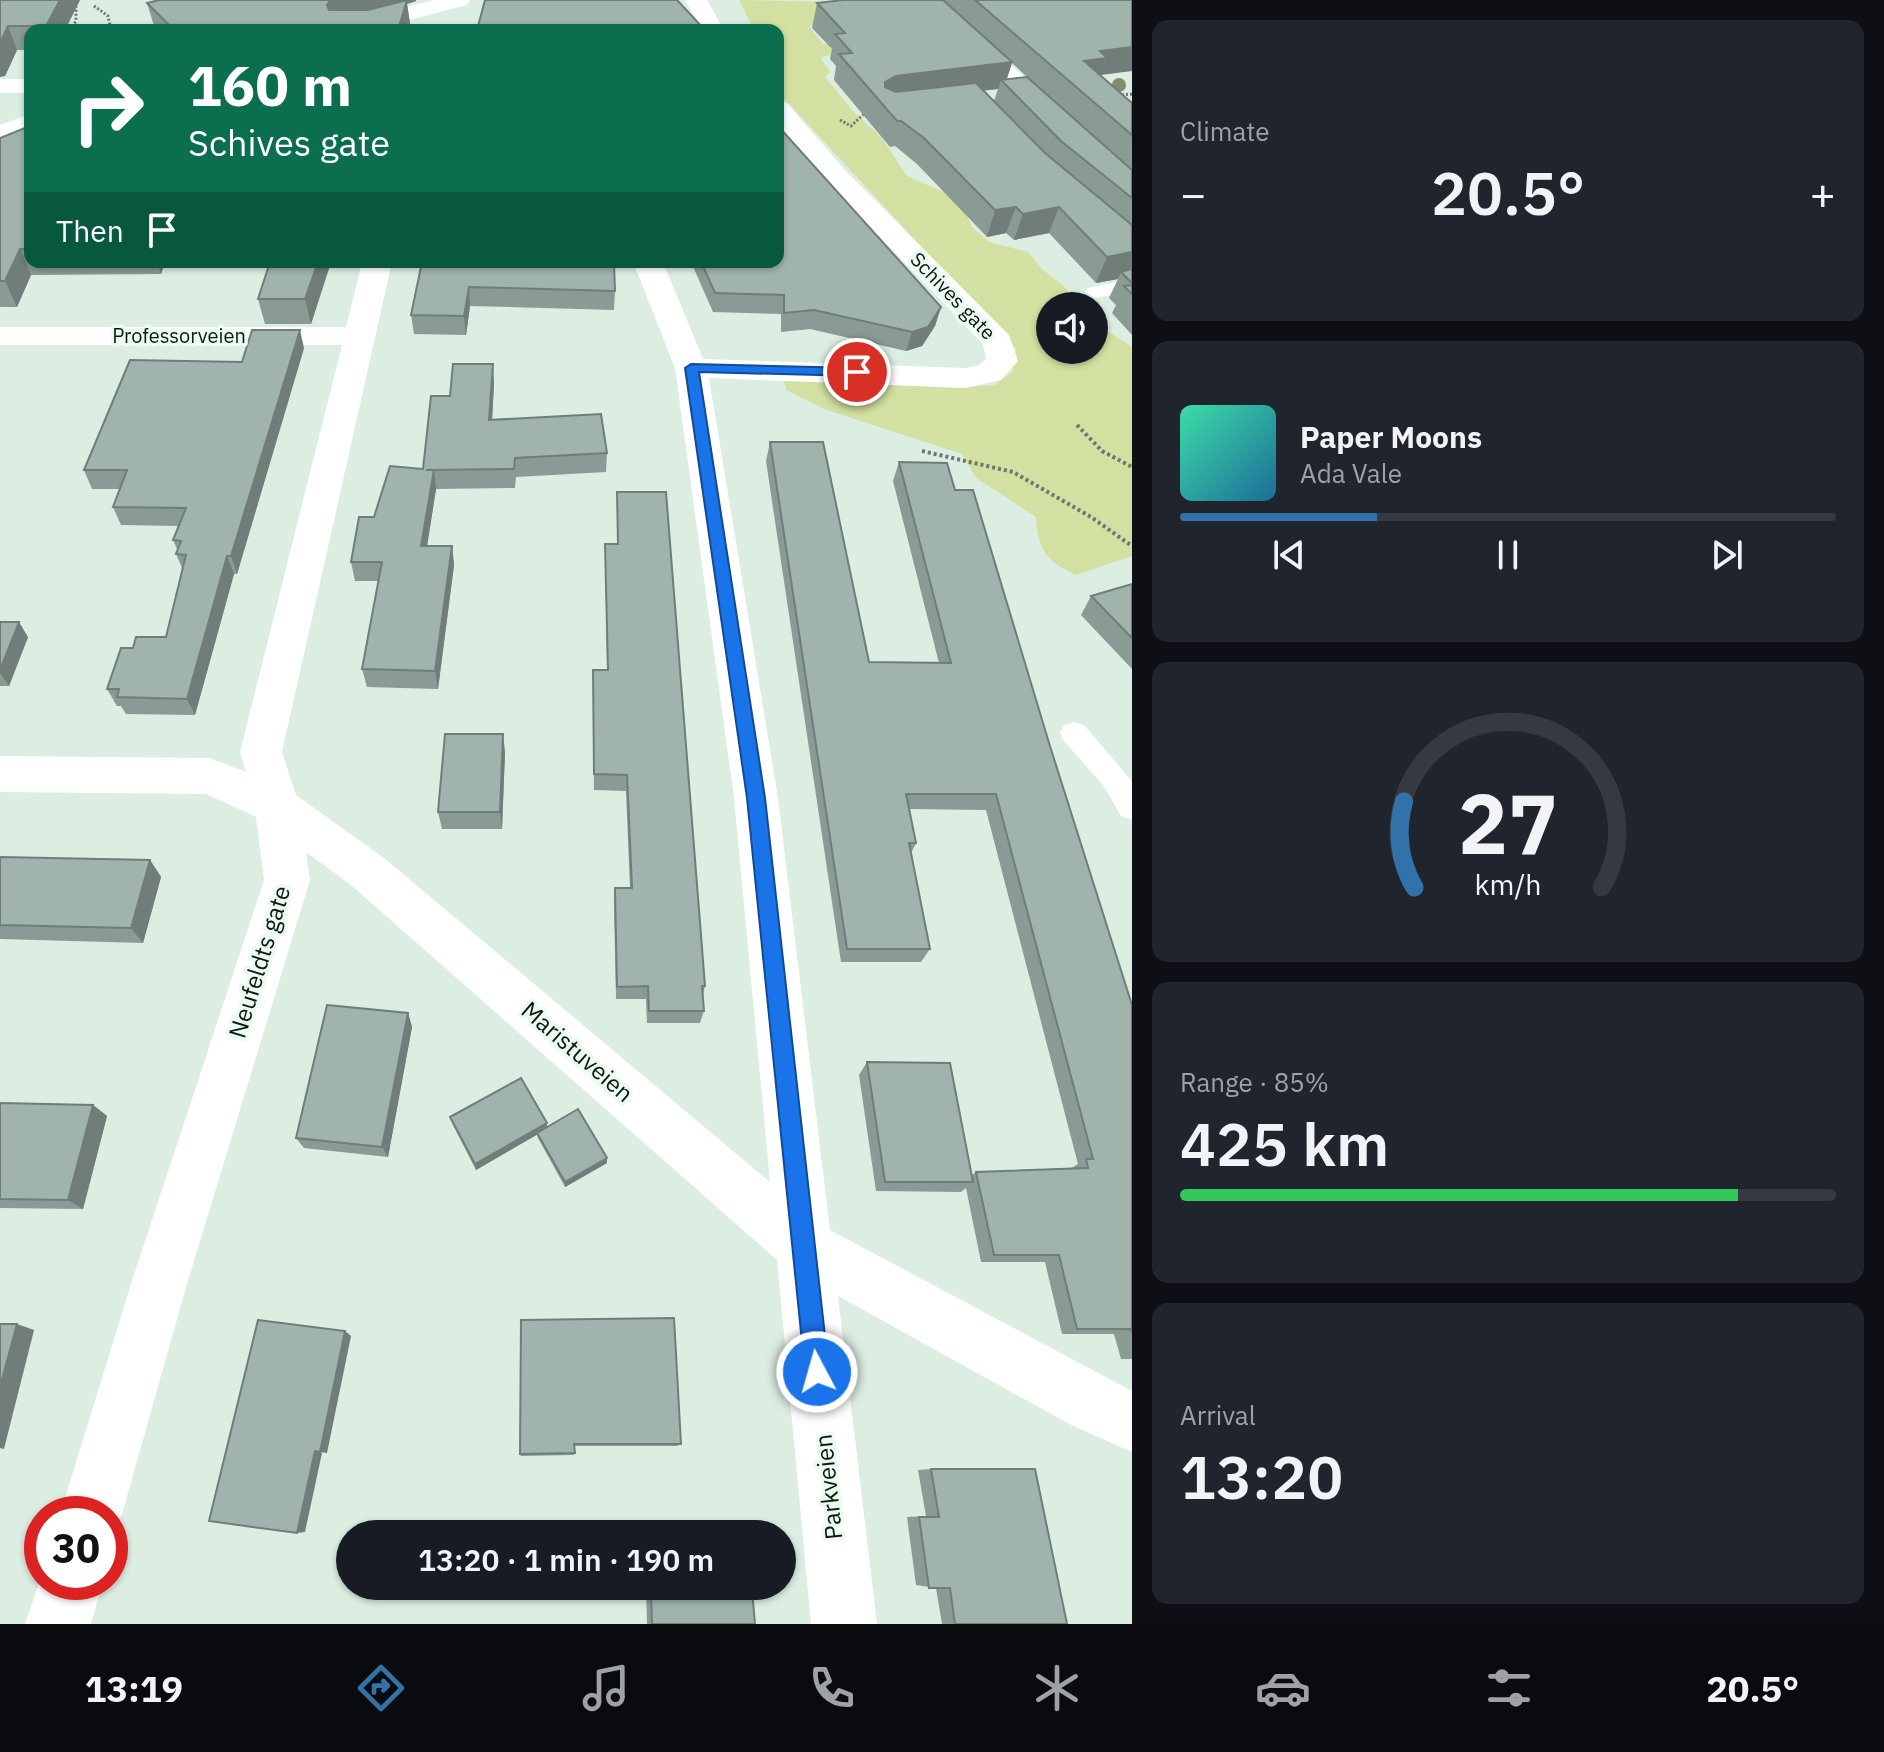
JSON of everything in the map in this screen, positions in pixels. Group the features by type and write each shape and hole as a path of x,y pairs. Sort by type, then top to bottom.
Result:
{"street":[{"path":"696,0 710,24"},
{"path":"926,0 1017,94 1132,188"},
{"path":"366,24 445,2"},
{"path":"439,24 445,2"},
{"path":"0,86 24,86"},
{"name":"Schives gate","path":"691,368 965,378 990,373 1002,361 998,342 834,174 784,115"},
{"path":"0,134 24,124"},
{"name":"Neufeldts gate","path":"96,1496 159,1284 287,880 277,806 261,752 375,268"},
{"name":"Parkveien","path":"650,268 691,368 756,798 844,1624"},
{"name":"Professorveien","path":"0,336 357,336"},
{"name":"Maristuveien","path":"0,774 210,776 277,806 368,872 803,1246 1092,1404 1132,1422"},
{"path":"58,1624 65,1600"}],"lane":[{"path":"1095,292 1132,285"},
{"path":"1074,733 1113,776 1132,807"}],"path":[{"path":"74,24 76,0"},
{"path":"94,6 108,16 110,24"},
{"path":"851,126 871,107"},
{"path":"1077,425 1102,451 1132,467"},
{"path":"922,451 1013,472 1091,517 1132,546"}],"green space":[{"path":"739,0 834,2 823,24 809,26 823,44 848,43 855,51 820,57 830,72 825,77 853,111 882,138 907,176 962,200 971,226 989,242 1028,252 1042,269 1066,288 1068,292 1036,292 1036,364 1108,364 1108,331 1132,347 1132,556 1076,575 1057,565 1046,553 1039,538 1036,517 976,478 962,454 824,409 786,390 784,381 801,378 953,388 994,385 1012,372 1016,349 784,98 784,24 751,24"}],"building":[{"path":"0,0 60,0 47,24 8,26 0,43"},
{"path":"159,0 331,0 327,5 329,10 368,10 407,0 400,24 168,24 147,3"},
{"path":"485,0 677,0 699,24 479,24"},
{"path":"943,0 1012,62 896,76 885,82 885,87 896,92 976,83 1045,153 1132,225 1132,252 1107,257 1059,207 1023,214 1016,207 995,210 924,138 897,121 839,54 852,53 835,34 845,33 817,3"},
{"path":"975,0 1132,0 1132,47 1100,51 1107,58 1084,61 1132,103 1132,135"},
{"path":"1027,77 1132,170 1132,198 1061,141 1001,80"},
{"path":"24,128 24,249 20,249 5,281 0,281 0,138"},
{"path":"784,133 941,307 928,327 912,332 814,310 784,313 784,295 715,293 704,268 784,268"},
{"path":"268,268 316,268 305,299 258,299"},
{"path":"421,268 614,268 615,291 469,287 464,316 411,315"},
{"path":"1132,269 1132,283 1121,272"},
{"path":"252,330 300,330 231,556 227,556 187,699 117,697 119,689 107,689 121,648 133,648 136,637 166,637 186,555 176,554 181,541 173,540 186,508 113,507 127,470 84,470 130,360 242,362"},
{"path":"453,364 493,364 489,420 601,414 607,453 515,458 514,469 426,470 434,470 421,546 452,546 435,671 362,669 382,562 351,562 359,517 374,517 390,466 423,469 431,396 450,396"},
{"path":"770,442 823,442 869,662 951,663 899,462 947,463 955,490 973,490 1132,1005 1132,1333 1131,1329 1077,1329 1059,1255 994,1255 976,1172 1088,1168 1086,1159 1093,1159 996,794 906,794 916,843 909,843 930,949 847,949"},
{"path":"617,492 666,492 705,986 702,986 704,1011 649,1011 648,986 617,987 615,888 632,888 627,775 594,774 593,670 608,670 605,544 618,544"},
{"path":"1132,584 1132,638 1091,596"},
{"path":"0,622 19,622 0,670"},
{"path":"445,734 503,734 500,812 438,812"},
{"path":"0,857 150,860 131,928 0,925"},
{"path":"327,1005 408,1013 382,1147 296,1138"},
{"path":"867,1062 950,1063 973,1182 885,1182"},
{"path":"521,1078 547,1123 475,1164 450,1117"},
{"path":"0,1103 93,1105 68,1200 0,1199"},
{"path":"578,1109 607,1158 565,1182 537,1133"},
{"path":"674,1318 681,1444 574,1444 575,1453 520,1454 521,1320"},
{"path":"258,1320 345,1331 320,1452 315,1451 297,1533 209,1521"},
{"path":"0,1324 17,1324 0,1387"},
{"path":"931,1469 1035,1469 1067,1624 955,1624 950,1588 929,1588 919,1517 939,1517"},
{"path":"651,1600 753,1600 755,1624 652,1624"}],"route":[{"path":"817,1372 756,798 691,368 857,372"}]}
